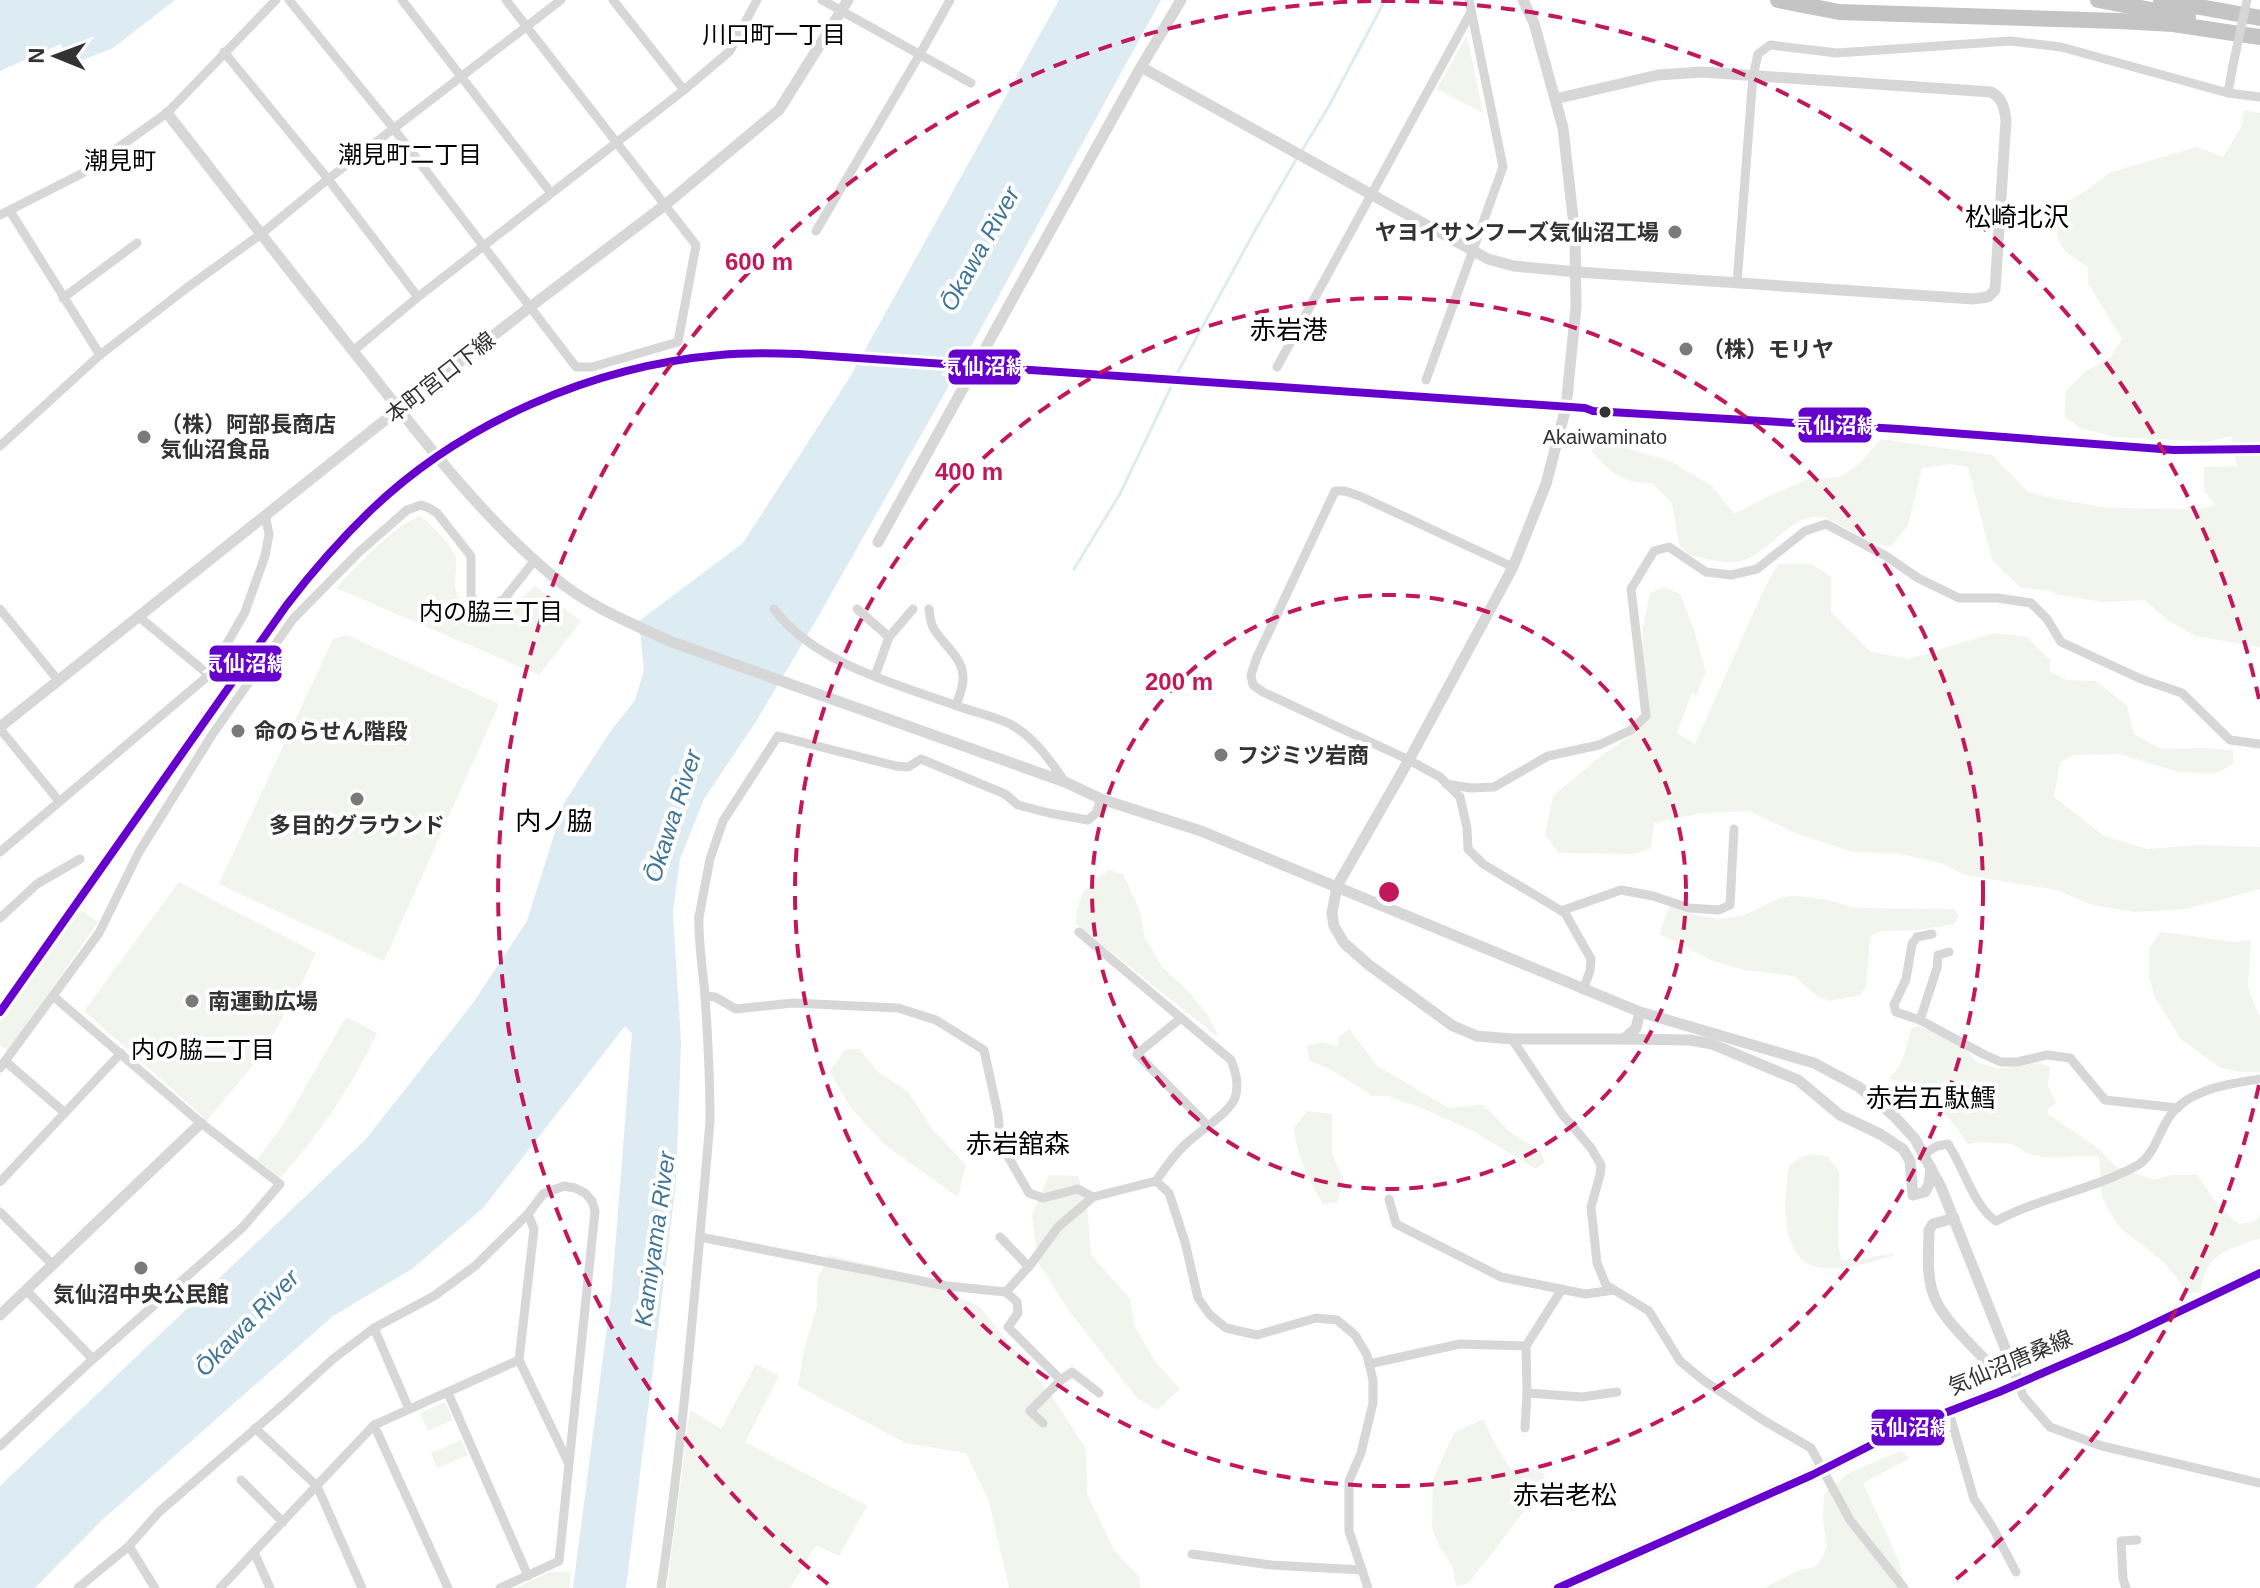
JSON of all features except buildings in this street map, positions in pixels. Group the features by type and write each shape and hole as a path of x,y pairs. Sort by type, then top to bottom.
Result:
{"highway":[{"path":"1778,0 1839,12 2146,22 2260,34"},
{"path":"2098,0 2260,34"},
{"path":"2161,0 2260,17"},
{"path":"2201,0 2260,17"}],"main road":[{"name":"気仙沼唐桑線","path":"1558,1588 1823,1469 1901,1430 2128,1336 2260,1273"}],"street":[{"path":"100,355 5,213 81,174 167,113 276,0"},
{"path":"289,0 394,129 576,367 592,367 678,342 696,245 506,0"},
{"path":"402,0 551,193"},
{"path":"0,446 100,355 561,0"},
{"path":"613,0 684,90"},
{"path":"353,351 730,51 757,0"},
{"path":"822,0 845,6 971,83"},
{"path":"816,231 950,0"},
{"path":"878,542 1181,0"},
{"path":"1426,380 1503,167 1469,0"},
{"path":"1523,0 1534,23 1563,128 1575,235 1575,329 1566,407 1546,484 1513,567 1337,886 1332,913 1334,926 1344,943 1369,965 1453,1026 1477,1036 1690,1040 1712,1044 1798,1080 1840,1115 1903,1149 1910,1161 1913,1195 1925,1192 1931,1167"},
{"path":"2228,93 2247,0"},
{"name":"本町宮口下線","path":"0,728 57,679 399,409 665,205 779,110 845,6"},
{"path":"1277,367 1471,12"},
{"path":"1737,283 1753,76 1758,54 1770,45 1837,53 2010,41 2061,47 2228,93 2260,97"},
{"path":"224,52 328,179 418,297"},
{"path":"1141,67 1488,259 1514,266 1973,299 1988,297 1995,290 2006,120 2004,105 1991,92 1702,72 1658,75 1555,99"},
{"path":"167,113 436,457 496,525 557,580 620,618 672,642 1065,782 1101,799 1201,831 1640,1012 1814,1063 1859,1087 1915,1139 1954,1218 2023,1396 2050,1427 2102,1446 2260,1483"},
{"path":"63,298 137,243"},
{"path":"1513,567 1362,497 1335,491 1251,675 1253,685 1263,692 1440,777 1460,797 1468,849 1483,864 1565,913 1591,959 1583,990"},
{"path":"65,1113 2,1065 99,933 139,852 212,735 293,619 359,552 407,510 421,505 437,513 471,556 471,596 475,602 492,607 504,599 535,560"},
{"path":"0,852 209,675 245,612 265,556 269,534 265,515"},
{"path":"1446,784 1471,788 1494,787 1548,756 1599,745 1631,730 1646,716 1631,589 1654,551 1669,547 1706,572 1731,575 1757,569 1805,531 1826,524 1886,556 1918,578 1959,598 1998,598 2031,603 2047,619 2061,642 2141,679 2182,693 2230,740 2260,744"},
{"path":"0,609 57,679"},
{"path":"774,609 800,637 841,661 1011,725 1044,752 1065,782"},
{"path":"857,609 889,637"},
{"path":"875,676 889,637 913,609"},
{"path":"929,609 934,628 956,656 963,674 956,705"},
{"path":"138,616 209,675"},
{"path":"0,728 59,801"},
{"path":"661,1588 681,1439 710,1122 699,916 710,859 723,821 778,736 896,766 908,767 921,759 1005,794 1018,805 1049,813 1088,820 1096,813 1101,799"},
{"path":"1561,911 1621,890 1689,908 1719,910 1730,905 1734,829"},
{"path":"0,918 37,884 80,859"},
{"path":"1006,1292 1058,1227 1093,1197 1156,1181 1170,1160 1223,1113 1235,1098 1237,1074 1231,1060 1079,932"},
{"path":"1932,934 1917,937 1912,944 1906,979 1894,1005 1896,1012 1920,1020 2001,1062 2017,1062 2047,1055 2070,1058 2105,1100 2178,1108"},
{"path":"1920,1020 1937,968 1938,955 1949,952"},
{"path":"0,1446 243,1227 280,1184 201,1123 53,996"},
{"path":"705,996 715,997 736,1009 793,1003 865,1006 898,1008 936,1020 984,1050 1000,1136 1029,1193 1043,1198 1078,1189 1093,1197"},
{"path":"1624,1039 1636,1028 1640,1012"},
{"path":"1181,1018 1137,1054 1208,1126"},
{"path":"1512,1039 1562,1114 1601,1165 1591,1207 1597,1263 1606,1285 1649,1311 1680,1361 1734,1402 1811,1448 1850,1520 1904,1588"},
{"path":"0,1182 121,1053"},
{"path":"1924,1154 1948,1144 1988,1216 1996,1221 2019,1208 2096,1183 2141,1163 2169,1117 2189,1099 2219,1086 2260,1079"},
{"path":"0,1315 201,1123"},
{"path":"1156,1181 1169,1193 1198,1298 1210,1315 1226,1328 1257,1335 1316,1318 1337,1320 1355,1335 1367,1355 1373,1380 1373,1403 1361,1453 1349,1481 1349,1531 1368,1588"},
{"path":"78,1588 129,1546 159,1512 333,1359 374,1328 434,1296 475,1266 528,1214 543,1194 564,1186 585,1193 595,1211 559,1561 500,1588"},
{"path":"1389,1199 1396,1224 1501,1277 1585,1294 1614,1290"},
{"path":"0,1212 52,1264"},
{"path":"528,1214 534,1229 519,1360 568,1462"},
{"path":"1954,1218 1933,1224 1929,1230 1932,1292 1938,1306 1987,1362"},
{"path":"700,1237 947,1286 1006,1292 1017,1302 1018,1313 1008,1327 1061,1380"},
{"path":"1000,1237 1029,1267"},
{"path":"1525,1428 1526,1346 1562,1289"},
{"path":"26,1290 93,1359"},
{"path":"374,1328 409,1409"},
{"path":"1369,1364 1460,1344 1526,1346"},
{"path":"220,1588 374,1425 519,1360"},
{"path":"1043,1423 1030,1411 1072,1372 1099,1393"},
{"path":"1527,1393 1582,1397 1617,1392"},
{"path":"448,1393 528,1576"},
{"path":"1949,1412 1974,1499 2016,1572"},
{"path":"374,1425 448,1588"},
{"path":"255,1428 317,1486 362,1588"},
{"path":"241,1480 283,1522"},
{"path":"2126,1588 2121,1541 2137,1540"},
{"path":"129,1546 155,1588"},
{"path":"254,1552 270,1588"},
{"path":"1192,1554 1271,1565 1362,1570"}],"shaded area":[{"path":"1467,35 1483,113 1437,89"},
{"path":"2244,110 2260,113 2260,647 2196,636 2166,619 2145,600 2104,602 2021,588 1992,560 1968,467 1951,464 1922,468 1908,525 1891,546 1869,541 1825,517 1813,517 1792,526 1754,555 1731,562 1689,555 1679,544 1672,503 1652,483 1618,476 1591,451 1601,441 1670,461 1712,486 1734,514 1809,479 1841,477 1861,462 1881,439 1992,455 2028,492 2056,499 2108,508 2201,509 2216,505 2204,491 2204,467 2237,466 2231,436 2207,442 2116,437 2080,428 2065,417 2066,391 2086,371 2110,358 2122,339 2088,283 2088,267 2060,244 2058,207 2111,172 2197,147 2223,157 2242,126"},
{"path":"420,516 451,548 456,559 456,591 471,612 495,620 535,586 581,621 539,675 336,588 387,538"},
{"path":"1778,564 1812,564 1831,577 1831,612 1871,652 1909,659 1994,633 2027,637 2050,660 2050,672 2067,680 2096,681 2127,706 2134,734 2161,749 2233,750 2233,764 2217,773 2178,772 2120,754 2073,755 2060,762 2054,797 2104,836 2147,849 2198,845 2260,847 2260,889 2186,909 2135,912 2092,905 2057,890 1965,875 1941,863 1897,853 1853,852 1795,833 1750,811 1702,813 1654,823 1651,848 1635,854 1559,853 1545,835 1553,796 1634,733 1645,702 1643,626 1650,593 1663,587 1680,594 1694,630 1706,672 1696,696 1692,692 1677,733 1695,744"},
{"name":"多目的グラウンド","path":"347,635 499,704 384,961 219,884 333,639"},
{"path":"1109,870 1123,874 1140,911 1145,938 1163,968 1189,992 1209,1017 1219,1038 1075,923 1084,891"},
{"name":"南運動広場","path":"179,882 316,953 259,1058 207,1120 84,1011"},
{"path":"1783,897 1828,900 1854,908 1954,909 1959,916 1954,924 1918,930 1880,931 1870,937 1866,987 1860,995 1830,1001 1818,997 1794,976 1744,970 1711,960 1659,934 1670,906 1717,919 1742,916"},
{"path":"80,910 98,922 9,1051 0,1045 0,1022"},
{"path":"2161,932 2234,942 2251,940 2248,987 2260,1015 2260,1072 2221,1068 2182,1040 2155,998 2149,976 2149,948"},
{"path":"346,1017 377,1033 334,1109 280,1178 257,1160 287,1119"},
{"path":"1917,1026 1937,1032 1962,1046 1977,1062 1999,1069 2038,1063 2050,1067 2048,1086 2056,1103 2048,1109 2048,1114 2099,1149 2116,1167 2154,1180 2171,1175 2198,1175 2216,1201 2239,1224 2254,1222 2260,1215 2260,1238 2220,1255 2207,1269 2201,1292 2189,1293 2163,1261 2118,1226 2102,1197 2099,1156 2044,1157 2027,1153 2012,1144 1968,1144 1934,1104 1917,1091 1889,1078 1901,1062 1911,1029"},
{"path":"1349,1029 1377,1066 1449,1108 1483,1105 1510,1132 1540,1151 1545,1162 1536,1169 1475,1132 1388,1096 1373,1096 1309,1060 1307,1046 1323,1042 1337,1047 1339,1037"},
{"path":"846,1049 859,1049 878,1072 908,1092 933,1130 966,1165 958,1197 885,1145 851,1108 830,1071"},
{"path":"1307,1111 1332,1114 1332,1153 1343,1180 1338,1202 1323,1204 1301,1158 1294,1128"},
{"path":"1806,1155 1827,1156 1839,1171 1838,1243 1841,1260 1897,1254 1850,1267 1825,1268 1805,1262 1797,1253 1787,1230 1786,1189 1789,1165"},
{"path":"1049,1175 1078,1176 1087,1205 1091,1255 1130,1299 1134,1325 1156,1363 1180,1389 1157,1410 1136,1397 1070,1312 1038,1262 1032,1215"},
{"path":"828,1255 901,1272 979,1306 1054,1399 1086,1449 1087,1494 1114,1550 1139,1577 1140,1588 1009,1588 989,1501 966,1453 906,1443 798,1386 804,1350 817,1306 818,1278"},
{"path":"756,1364 779,1376 745,1442 867,1506 839,1556 816,1545 790,1588 667,1588 690,1410 721,1429"},
{"path":"445,1402 453,1420 428,1431 420,1413"},
{"path":"1483,1419 1510,1468 1533,1469 1545,1474 1540,1490 1486,1561 1468,1583 1456,1586 1453,1568 1432,1528 1433,1480 1454,1433"},
{"path":"461,1440 468,1455 437,1468 431,1453"},
{"path":"1900,1451 1910,1458 1863,1483 1898,1559 1905,1588 1764,1588 1797,1571 1817,1566 1827,1548 1824,1494 1849,1473"},
{"path":"550,1572 571,1572 569,1588 516,1588"}],"water":[{"path":"0,0 175,0 113,48 70,65 61,44 0,71"},
{"path":"1059,0 1161,0 814,624 757,720 704,799 680,859 673,912 681,1043 676,1182 626,1588 573,1588 612,1288 632,1033 625,1026 484,1207 412,1269 333,1316 102,1520 35,1588 0,1588 0,1486 366,1139 473,1003 527,921 564,803 610,732 635,700 644,670 639,621 743,543 850,377"}],"waterway":[{"path":"1301,152 1385,0"},
{"path":"1074,569 1120,494 1181,366 1297,158"}],"transit line":[{"name":"気仙沼線","path":"0,1012 286,606 360,521 407,479 446,450 488,425 532,404 625,371 720,355 799,354 2174,450 2260,449"},
{"name":"気仙沼線","path":"1558,1588 1812,1475 1901,1430 2128,1336 2260,1273"}],"place":[{"name":"ヤヨイサンフーズ気仙沼工場","path":"1675,232"},
{"name":"（株）モリヤ","path":"1686,349"},
{"name":"Akaiwaminato","path":"1605,412"},
{"name":"（株）阿部長商店 気仙沼食品","path":"144,437"},
{"name":"命のらせん階段","path":"238,731"},
{"name":"フジミツ岩商","path":"1221,755"},
{"name":"多目的グラウンド","path":"357,799"},
{"name":"南運動広場","path":"192,1001"},
{"name":"気仙沼中央公民館","path":"141,1268"}],"district":[{"name":"川口町一丁目","path":"774,35"},
{"name":"潮見町二丁目","path":"410,155"},
{"name":"潮見町","path":"120,161"},
{"name":"松崎北沢","path":"2017,217"},
{"name":"赤岩港","path":"1289,330"},
{"name":"内の脇三丁目","path":"491,612"},
{"name":"内ノ脇","path":"554,821"},
{"name":"内の脇二丁目","path":"203,1050"},
{"name":"赤岩五駄鱈","path":"1931,1098"},
{"name":"赤岩舘森","path":"1018,1144"},
{"name":"赤岩老松","path":"1565,1495"}],"water label":[{"name":"Ōkawa River","path":"980,249"},
{"name":"Ōkawa River","path":"673,816"},
{"name":"Kamiyama River","path":"655,1239"},
{"name":"Ōkawa River","path":"247,1323"}]}
